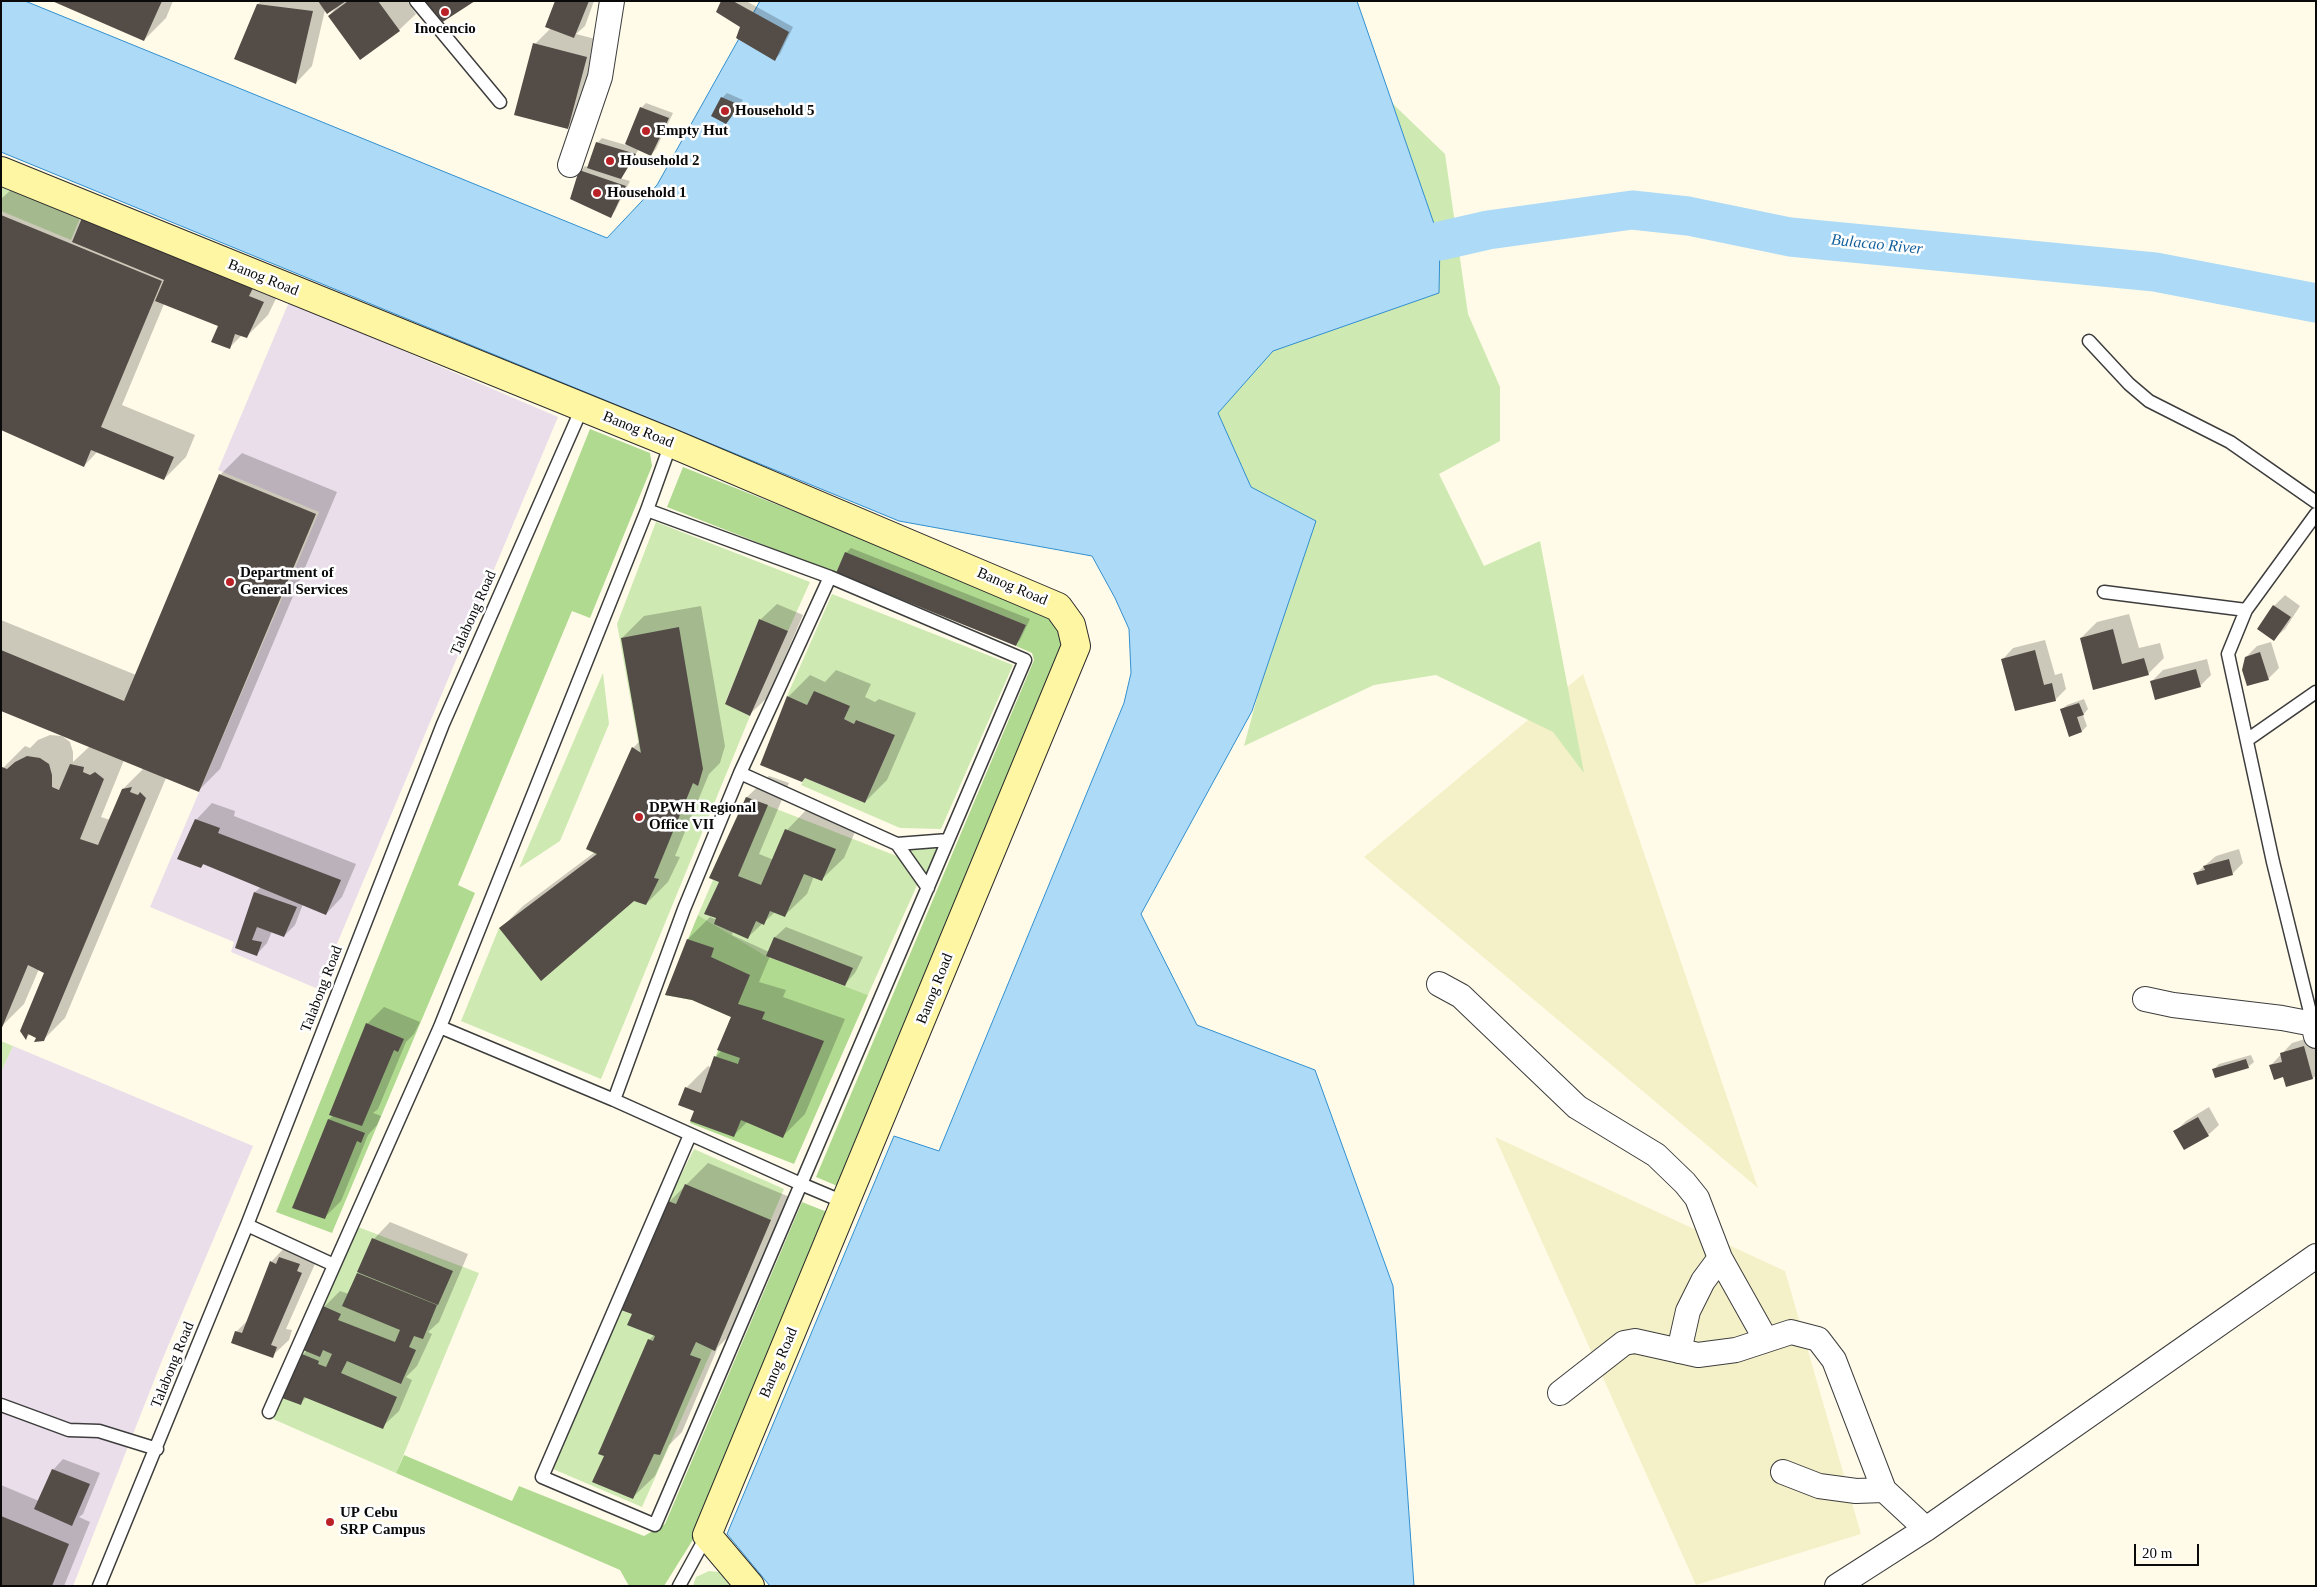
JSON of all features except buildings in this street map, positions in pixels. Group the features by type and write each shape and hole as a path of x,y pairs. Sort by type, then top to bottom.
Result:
{"street":[{"path":"570,165 600,77 612,1"},
{"name":"Banog Road","path":"1,171 671,443 1058,607 1071,624 1076,646 707,1534"},
{"path":"1439,984 1461,996 1577,1107 1656,1155 1697,1198 1720,1258 1766,1340"},
{"path":"2145,999 2173,1005 2282,1018 2314,1030"},
{"path":"1837,1586 1926,1529 2316,1256"},
{"path":"1679,1350 1688,1311 1702,1281 1720,1258"},
{"path":"1560,1393 1624,1342 1635,1341 1698,1355 1736,1350 1791,1332 1818,1339 1834,1360 1884,1490 1926,1529"},
{"path":"1783,1472 1819,1486 1856,1491 1884,1490"},
{"path":"707,1534 750,1586"}],"lane":[{"path":"416,1 500,102"},
{"path":"2089,341 2129,384 2150,401 2230,442 2316,502"},
{"name":"Talabong Road","path":"99,1586 157,1449 247,1225 444,724 582,408"},
{"path":"269,1412 440,1027 647,510 671,443"},
{"path":"647,510 830,577 1026,660 655,1524 542,1477 690,1135"},
{"path":"2314,1030 2273,862 2228,654 2246,610 2316,514"},
{"path":"614,1100 684,908 740,772 830,577"},
{"path":"2104,592 2246,610"},
{"path":"2247,740 2316,692"},
{"path":"740,772 897,844 948,840"},
{"path":"897,844 928,888"},
{"path":"440,1027 614,1100 846,1203"},
{"path":"247,1225 334,1265"},
{"path":"1,1405 69,1430 99,1431 157,1449"},
{"path":"679,1586 707,1534"}],"shaded area":[{"path":"289,302 558,417 318,989 231,952 234,942 150,907 319,512 218,470"},
{"path":"1583,674 1758,1188 1364,857"},
{"path":"13,1046 253,1146 163,1358 73,1586 1,1586 1,1072"},
{"path":"1495,1137 1785,1271 1861,1534 1696,1585"}],"green space":[{"path":"1339,52 1445,154 1468,314 1500,387 1500,441 1439,474 1484,566 1540,541 1584,773 1553,732 1436,675 1374,685 1244,746 1299,543 1203,446"},
{"path":"1,187 80,218 71,240 1,211"},
{"path":"590,429 650,453 652,466 590,618 572,611 458,885 475,893 332,1233 276,1212"},
{"path":"683,467 1048,613 1061,635 1061,653 842,1188 816,1177 1034,660 1032,653 1016,646 1026,625 845,553 836,573 667,507"},
{"path":"656,522 810,582 788,631 759,620 725,703 750,716 601,1079 461,1021 499,928 597,855 586,849 632,747 640,752 617,624"},
{"path":"832,594 1013,665 941,829 900,828 801,785 805,778 865,803 895,735 856,720 854,724 844,719 814,692 807,705 787,696"},
{"path":"603,673 609,724 560,841 519,868"},
{"path":"746,797 899,857 918,883 868,995 766,956 698,915 713,880 709,878"},
{"path":"948,840 928,888 897,844"},
{"path":"698,915 766,956 868,995 794,1164 690,1123 731,1017 692,1000 665,995"},
{"path":"1,1041 13,1046 1,1072"},
{"path":"694,1149 784,1189 715,1351 712,1350 642,1507 553,1469 668,1201"},
{"path":"802,1202 832,1214 694,1538 664,1586 629,1586 620,1570 396,1473 404,1455 512,1501 519,1486 644,1536 665,1524"},
{"path":"358,1227 479,1273 396,1473 273,1419"},
{"path":"709,1571 719,1572 730,1586 693,1586 696,1577"}],"water":[{"path":"1,1 25,1 607,238 657,185 760,1 1357,1 1440,241 1439,293 1273,351 1218,413 1251,487 1316,521 1252,711 1141,914 1197,1025 1315,1070 1393,1286 1414,1586 770,1586 727,1534 894,1136 939,1151 1124,703 1131,673 1129,629 1115,598 1092,556 899,521 1,152"}],"waterway":[{"name":"Bulacao River","path":"1440,241 1488,230 1632,210 1688,216 1790,237 2155,272 2316,303"}],"place":[{"name":"Inocencio","path":"445,12"},
{"name":"Household 5","path":"725,111"},
{"name":"Empty Hut","path":"646,131"},
{"name":"Household 2","path":"610,161"},
{"name":"Household 1","path":"597,193"},
{"name":"Department of General Services","path":"230,582"},
{"name":"DPWH Regional Office VII","path":"639,817"},
{"name":"UP Cebu SRP Campus","path":"330,1522"}]}
